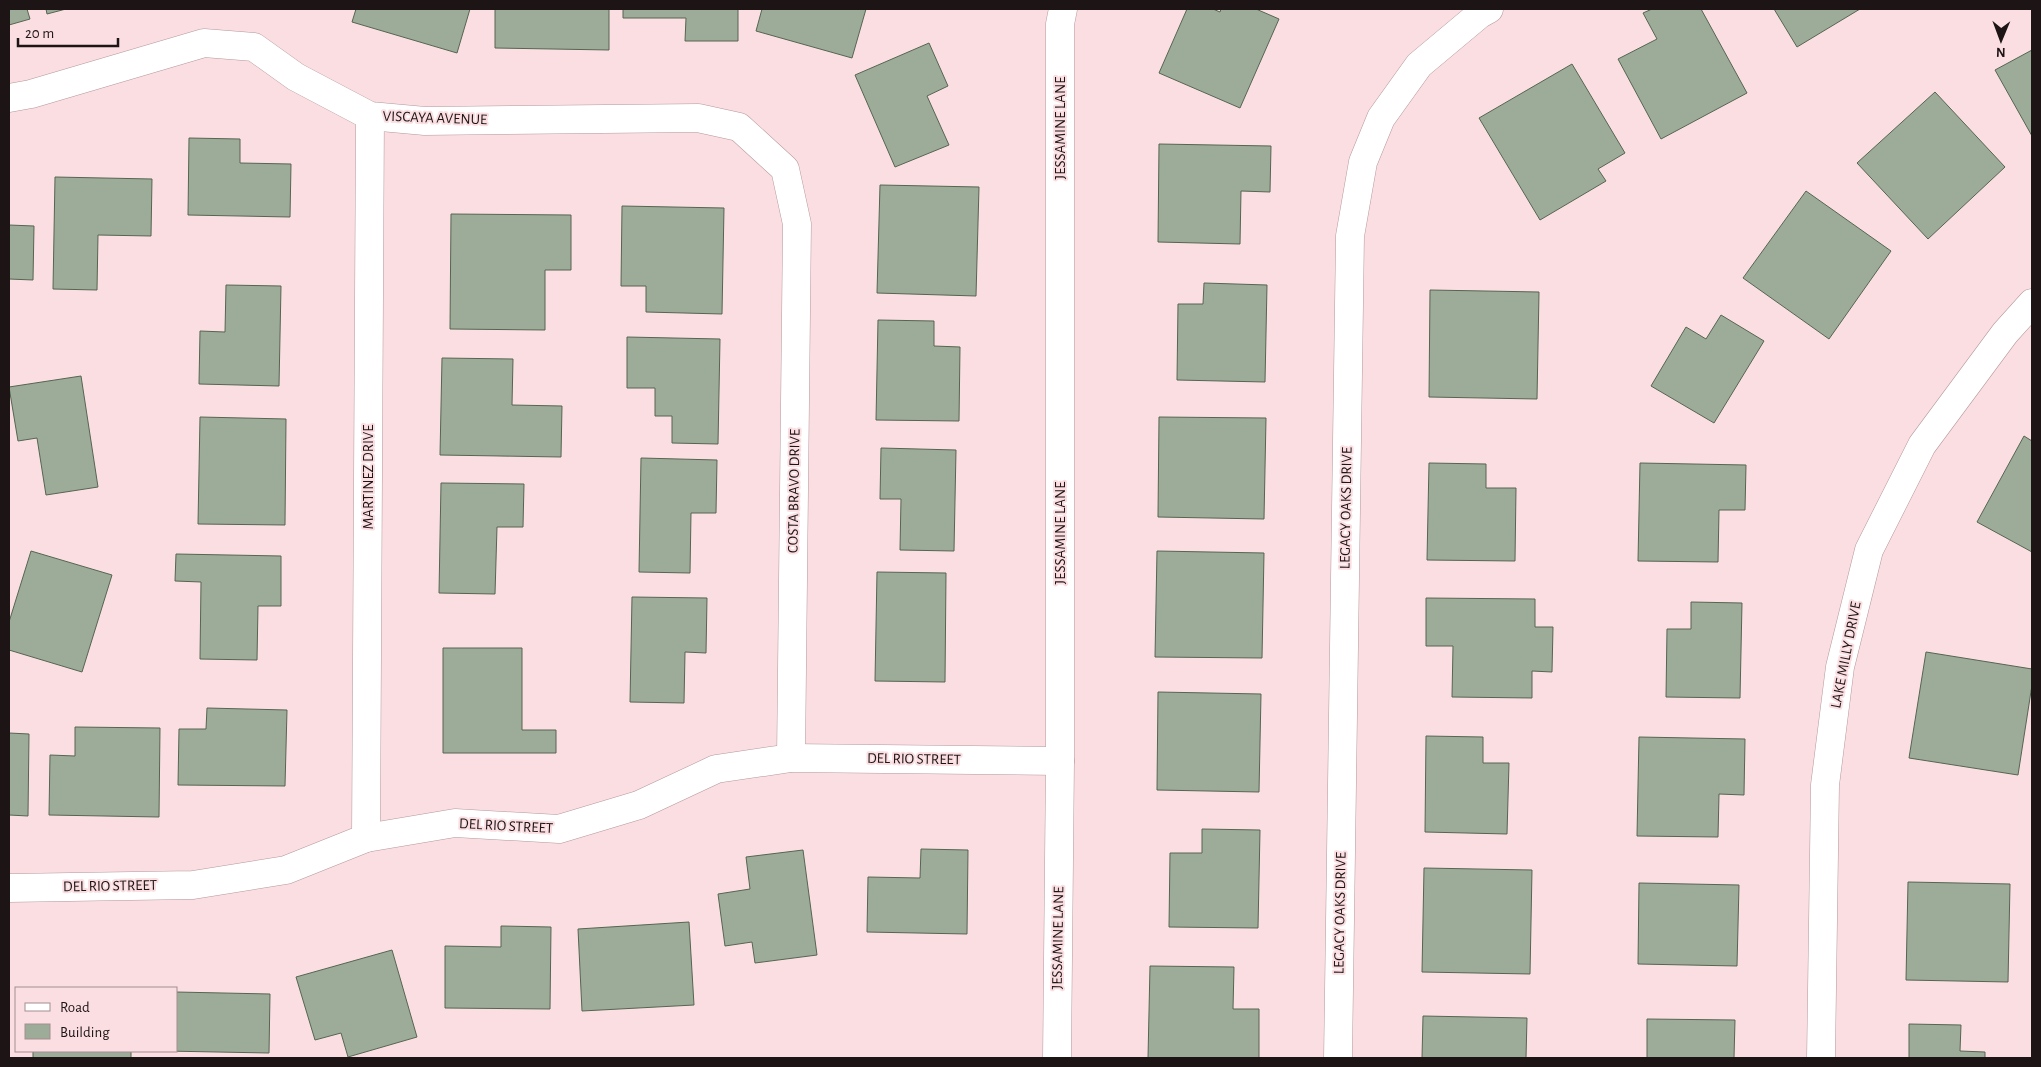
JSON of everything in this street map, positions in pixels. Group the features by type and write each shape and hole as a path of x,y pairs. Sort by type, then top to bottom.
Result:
{"street":[{"name":"JESSAMINE LANE","path":"1057,1058 1060,761 1060,24 1063,9"},
{"name":"LEGACY OAKS DRIVE","path":"1338,1058 1350,236 1363,162 1381,118 1419,65 1480,14 1489,9"},
{"name":"VISCAYA AVENUE","path":"9,98 31,94 204,42 254,47 296,77 370,116 425,121 698,118 739,126 785,169 797,224"},
{"name":"MARTINEZ DRIVE","path":"366,838 370,116"},
{"name":"COSTA BRAVO DRIVE","path":"791,758 797,224"},
{"name":"LAKE MILLY DRIVE","path":"1822,1058 1826,785 1840,668 1869,550 1922,445 2005,333 2032,303"},
{"name":"DEL RIO STREET","path":"9,888 193,885 286,870 366,838 455,823 559,829 639,805 716,769 791,758 1060,761"}],"building":[{"path":"9,9 27,9 30,19 9,25"},
{"path":"46,9 66,9 47,14"},
{"path":"356,9 470,9 457,53 352,22"},
{"path":"495,9 609,9 609,50 495,48"},
{"path":"623,9 738,9 738,41 685,41 686,18 623,18"},
{"path":"762,9 866,9 852,58 756,31"},
{"path":"1187,9 1213,9 1220,12 1221,9 1256,9 1279,19 1240,108 1159,73"},
{"path":"1652,9 1701,9 1747,93 1661,139 1618,59 1657,39 1643,13"},
{"path":"1774,9 1860,9 1797,47"},
{"path":"929,43 948,86 927,96 949,145 895,167 855,75"},
{"path":"2032,50 2032,136 1995,70"},
{"path":"1572,64 1625,153 1598,169 1606,181 1540,220 1479,118"},
{"path":"1935,92 2005,167 1928,239 1857,163"},
{"path":"189,138 240,139 240,163 291,164 290,217 188,215"},
{"path":"1159,144 1271,146 1270,192 1241,191 1240,244 1158,242"},
{"path":"55,177 152,179 151,236 98,235 97,290 53,289"},
{"path":"880,185 979,187 976,296 877,293"},
{"path":"1806,191 1891,251 1829,339 1743,278"},
{"path":"622,206 724,208 722,314 646,312 646,286 621,286"},
{"path":"451,214 571,215 571,270 545,270 545,330 450,329"},
{"path":"9,225 34,226 33,280 9,279"},
{"path":"1204,283 1267,285 1265,382 1177,380 1178,304 1203,304"},
{"path":"226,285 281,286 279,386 199,384 200,331 225,332"},
{"path":"1430,290 1539,292 1537,399 1429,397"},
{"path":"1721,315 1764,341 1714,423 1651,386 1686,327 1706,339"},
{"path":"878,320 934,321 934,346 960,347 959,421 876,420"},
{"path":"627,337 720,339 718,444 672,443 672,416 655,416 655,388 627,388"},
{"path":"442,358 513,359 512,405 562,406 561,457 440,455"},
{"path":"81,376 98,487 46,495 37,438 18,441 9,387"},
{"path":"200,417 286,419 285,525 198,524"},
{"path":"1159,417 1266,418 1264,519 1158,517"},
{"path":"2024,436 2032,441 2032,552 1977,522"},
{"path":"881,448 956,450 954,551 900,550 901,499 880,499"},
{"path":"641,458 717,460 716,513 691,513 690,573 639,572"},
{"path":"1429,463 1486,464 1486,488 1516,488 1515,561 1427,560"},
{"path":"1640,463 1746,465 1745,510 1719,510 1718,562 1638,561"},
{"path":"441,483 524,484 523,527 497,527 495,594 439,593"},
{"path":"31,551 112,575 82,672 9,650 9,622"},
{"path":"1157,551 1264,553 1262,658 1155,657"},
{"path":"176,554 281,556 281,606 258,606 257,660 200,659 201,582 175,581"},
{"path":"877,572 946,573 945,682 875,681"},
{"path":"632,597 707,598 706,653 685,652 684,703 630,702"},
{"path":"1426,598 1535,599 1535,627 1553,627 1552,672 1532,671 1532,698 1452,697 1453,646 1426,646"},
{"path":"1691,602 1742,603 1740,698 1666,697 1667,629 1691,629"},
{"path":"443,648 522,648 522,730 556,730 556,753 443,753"},
{"path":"1926,652 2032,669 2032,685 2018,775 1909,758"},
{"path":"1158,692 1261,694 1259,792 1157,790"},
{"path":"207,708 287,710 285,786 178,785 179,729 206,729"},
{"path":"75,727 160,728 159,817 49,815 50,755 75,756"},
{"path":"9,733 29,734 28,816 9,815"},
{"path":"1426,736 1483,737 1483,763 1509,763 1507,834 1425,832"},
{"path":"1639,737 1745,739 1744,795 1719,794 1718,837 1637,836"},
{"path":"1202,829 1260,830 1258,928 1169,927 1170,853 1202,853"},
{"path":"921,849 968,850 967,934 867,932 868,877 920,878"},
{"path":"803,850 817,955 755,963 752,942 725,946 718,894 750,889 746,857"},
{"path":"1424,868 1532,870 1530,974 1422,972"},
{"path":"1908,882 2010,884 2008,982 1906,980"},
{"path":"1639,883 1739,885 1737,966 1638,964"},
{"path":"689,922 694,1005 582,1011 578,929"},
{"path":"501,926 551,927 550,1009 445,1008 445,946 501,947"},
{"path":"392,950 417,1037 348,1057 341,1033 315,1040 296,977"},
{"path":"1150,966 1234,967 1233,1009 1259,1009 1259,1058 1148,1058"},
{"path":"178,992 270,994 269,1053 178,1051"},
{"path":"1423,1016 1527,1018 1526,1058 1422,1058"},
{"path":"1647,1019 1735,1020 1734,1058 1647,1058"},
{"path":"1909,1024 1961,1025 1960,1051 1985,1052 1985,1058 1909,1058"},
{"path":"33,1052 131,1052 131,1058 33,1058"}]}
